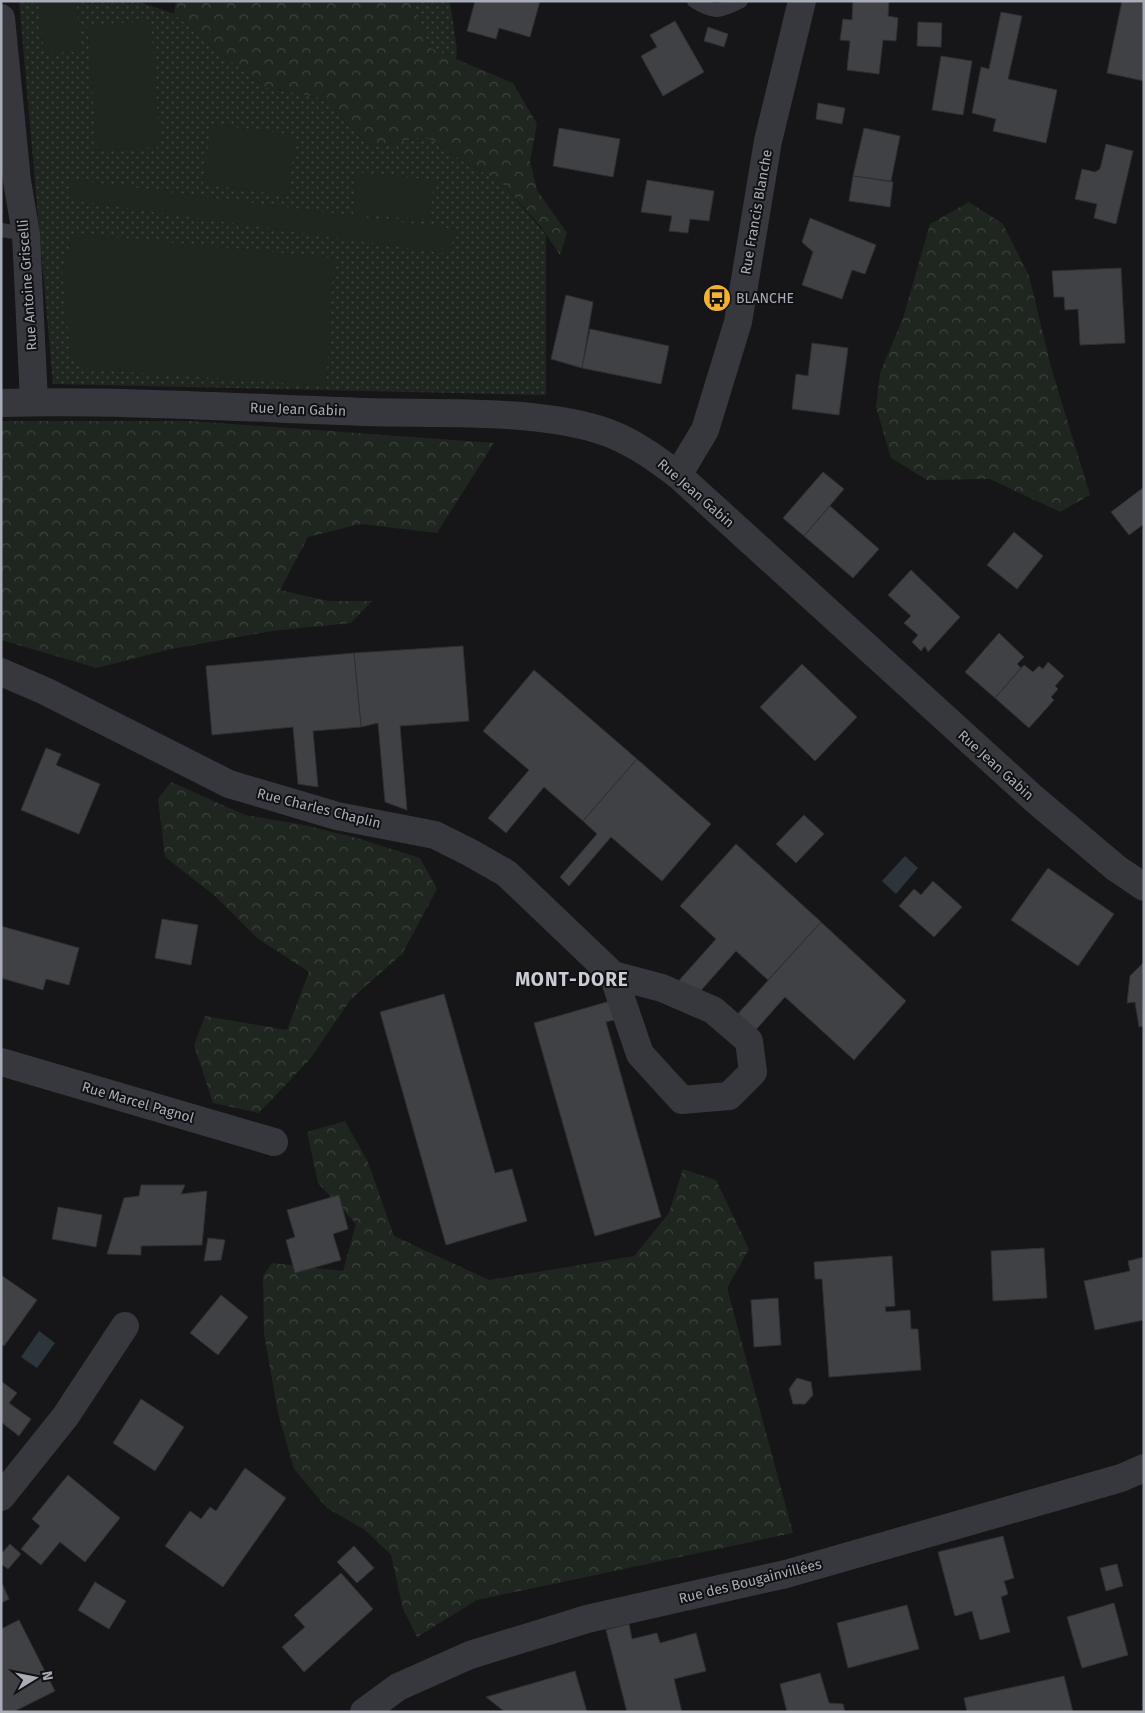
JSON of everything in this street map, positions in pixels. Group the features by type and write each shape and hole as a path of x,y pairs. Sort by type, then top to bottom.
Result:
{"street":[{"name":"Rue Francis Blanche","path":"678,475 705,430 738,322 768,141 802,1"},
{"name":"Rue Antoine Griscelli","path":"1,18 17,181 14,232 34,402"},
{"name":"Rue Jean Gabin","path":"1,403 34,402 500,415 600,430 647,452 678,475 1026,792 1116,868 1144,887"},
{"name":"Rue Charles Chaplin","path":"1,672 45,691 229,784 337,816 435,835 469,852 506,873 613,975 640,1054 682,1100 729,1096 753,1072 749,1042 713,1010 662,988 613,975"},
{"name":"Rue Marcel Pagnol","path":"1,1062 274,1142"},
{"path":"1,1497 65,1417 125,1326"},
{"name":"Rue des Bougainvillées","path":"364,1712 398,1687 470,1655 587,1619 786,1574 1120,1478 1144,1468"}],"lane":[{"path":"694,1 708,11 724,10 741,1"}],"green space":[{"path":"19,1 137,1 174,14 225,57 265,87 321,98 372,148 425,136 464,162 501,182 546,235 546,395 53,384"},
{"path":"39,1 76,1 81,51 44,54"},
{"path":"176,1 413,1 430,48 513,83 537,124 530,161 537,190 567,233 560,255 541,227 501,182 464,162 425,136 372,148 321,98 265,87 225,57 174,14"},
{"path":"413,1 450,1 456,40 456,59 430,48"},
{"path":"151,21 160,147 97,151 87,25"},
{"path":"211,124 296,135 288,196 203,184"},
{"path":"357,172 434,180 430,221 353,213"},
{"path":"69,179 454,229 451,254 71,200"},
{"path":"969,202 1003,224 1029,276 1051,367 1090,495 1060,512 990,479 927,480 891,458 876,407 880,373 903,318 930,224"},
{"path":"73,233 334,258 326,386 88,369 71,358 62,273"},
{"path":"1,421 191,421 494,443 437,533 360,524 308,537 280,590 328,601 372,601 351,623 272,631 171,649 97,668 1,640"},
{"path":"171,782 245,815 304,825 357,838 420,858 437,889 402,954 351,999 310,1059 259,1113 213,1103 194,1045 205,1016 287,1030 309,972 257,938 215,896 165,857 158,799"},
{"path":"345,1121 368,1162 394,1236 489,1280 634,1256 669,1213 683,1169 716,1180 749,1249 727,1288 793,1533 477,1600 417,1637 403,1609 391,1555 365,1530 327,1508 294,1469 278,1413 264,1334 263,1276 272,1263 343,1271 356,1224 318,1183 307,1132"}],"shaded area":[{"path":"905,856 918,868 896,894 882,881"},
{"path":"39,1331 55,1343 37,1368 21,1357"}],"building":[{"path":"475,1 540,1 530,37 499,28 496,39 467,31"},
{"path":"853,1 889,1 888,16 898,18 896,41 883,40 879,74 847,70 850,41 840,40 843,19 852,20"},
{"path":"1122,1 1144,3 1144,81 1107,73"},
{"path":"1001,12 1022,16 1008,79 1057,90 1046,143 993,131 996,119 972,113 981,67 989,69"},
{"path":"675,21 704,72 663,96 641,56 657,47 650,35"},
{"path":"918,22 942,23 941,47 917,46"},
{"path":"708,27 728,34 724,47 704,41"},
{"path":"941,56 972,61 963,115 932,110"},
{"path":"818,103 845,108 842,124 816,119"},
{"path":"559,128 620,139 613,177 553,166"},
{"path":"864,128 900,136 891,181 853,176"},
{"path":"1106,144 1133,151 1116,224 1094,218 1097,204 1075,199 1082,169 1095,172 1100,169"},
{"path":"853,176 893,182 890,207 849,201"},
{"path":"647,180 714,191 709,221 690,219 688,233 669,231 672,216 641,212"},
{"path":"810,218 876,245 865,274 852,270 842,299 802,285 813,252 802,242"},
{"path":"1121,268 1125,343 1080,345 1078,309 1065,310 1064,297 1054,297 1052,271"},
{"path":"566,295 593,302 582,368 551,359"},
{"path":"590,329 669,346 661,384 582,368"},
{"path":"812,343 848,348 839,415 792,409 796,374 808,376"},
{"path":"823,472 844,489 804,536 783,518"},
{"path":"1144,487 1144,524 1129,535 1111,512"},
{"path":"830,506 879,549 853,578 804,536"},
{"path":"1014,532 1043,556 1017,589 987,565"},
{"path":"911,570 960,617 928,652 925,646 921,651 912,642 918,635 904,623 911,616 888,595"},
{"path":"999,633 1024,657 1017,664 1021,668 995,698 965,672"},
{"path":"463,646 469,721 400,726 407,810 385,802 378,723 361,727 354,653"},
{"path":"354,653 361,727 313,731 318,787 298,784 293,727 212,735 206,666"},
{"path":"1048,662 1064,676 1055,686 1058,689 1051,697 1054,700 1029,728 995,698 1024,665 1033,672 1039,666 1043,669"},
{"path":"802,664 857,717 815,761 760,707"},
{"path":"534,670 637,759 583,821 544,787 506,833 488,818 529,770 483,731"},
{"path":"46,748 61,754 56,765 100,784 79,834 21,810"},
{"path":"637,759 711,824 662,881 611,837 569,886 560,877 597,834 583,821"},
{"path":"804,815 824,834 796,863 776,844"},
{"path":"736,844 821,922 768,980 736,951 696,996 675,985 716,939 680,906"},
{"path":"1048,868 1114,914 1078,966 1011,920"},
{"path":"933,881 962,907 934,937 899,906 914,889 921,895"},
{"path":"162,919 198,925 191,965 155,958"},
{"path":"821,922 906,1001 854,1060 785,997 753,1033 735,1017"},
{"path":"1,926 79,948 69,985 46,979 43,990 1,978"},
{"path":"1144,962 1144,1026 1139,1027 1135,1002 1127,1003 1130,976"},
{"path":"444,994 495,1173 512,1169 527,1221 446,1245 380,1012"},
{"path":"617,999 622,1018 606,1022 661,1217 595,1236 534,1023"},
{"path":"141,1185 185,1185 181,1194 207,1191 202,1245 141,1246 141,1255 107,1254 124,1198 139,1196"},
{"path":"339,1195 348,1229 333,1234 341,1260 295,1273 286,1240 295,1237 287,1210"},
{"path":"58,1207 102,1215 96,1247 52,1239"},
{"path":"208,1238 225,1240 221,1260 204,1261"},
{"path":"1044,1248 1047,1298 993,1301 991,1251"},
{"path":"892,1256 895,1306 885,1307 886,1312 910,1310 911,1329 918,1329 921,1370 829,1377 822,1279 815,1279 814,1262"},
{"path":"1144,1257 1144,1320 1095,1330 1084,1281 1130,1271 1128,1261"},
{"path":"1,1275 37,1300 4,1346 1,1344"},
{"path":"221,1295 248,1317 218,1355 190,1333"},
{"path":"778,1298 781,1345 754,1347 751,1300"},
{"path":"797,1378 811,1382 813,1395 805,1404 793,1404 789,1389"},
{"path":"1,1381 17,1393 9,1403 31,1419 19,1436 1,1422"},
{"path":"141,1399 184,1427 155,1471 113,1443"},
{"path":"245,1468 286,1498 223,1587 165,1546 190,1511 201,1519 210,1507 216,1511"},
{"path":"68,1475 120,1518 85,1562 60,1542 41,1565 21,1549 40,1526 32,1519"},
{"path":"1003,1536 1014,1578 1004,1581 1008,1594 1001,1597 1010,1632 980,1640 972,1611 955,1616 938,1552"},
{"path":"10,1544 21,1554 8,1569 1,1564 1,1554"},
{"path":"354,1546 374,1568 357,1583 337,1562"},
{"path":"1117,1564 1123,1586 1106,1591 1100,1568"},
{"path":"341,1573 373,1609 304,1672 282,1647 305,1627 294,1615"},
{"path":"1,1581 9,1599 1,1603"},
{"path":"95,1582 126,1601 109,1629 78,1610"},
{"path":"1114,1603 1128,1655 1082,1668 1067,1617"},
{"path":"907,1605 919,1649 848,1668 837,1623"},
{"path":"19,1620 55,1691 13,1712 1,1712 1,1629"},
{"path":"629,1624 632,1639 657,1633 660,1643 696,1633 706,1671 674,1679 682,1712 627,1712 606,1630"},
{"path":"575,1671 587,1712 505,1712 486,1697"},
{"path":"820,1673 829,1703 843,1704 845,1712 787,1712 780,1684"},
{"path":"1064,1676 1073,1712 967,1712 964,1698"}],"place":[{"name":"BLANCHE","path":"717,298"}],"district":[{"name":"MONT-DORE","path":"572,979"}]}
